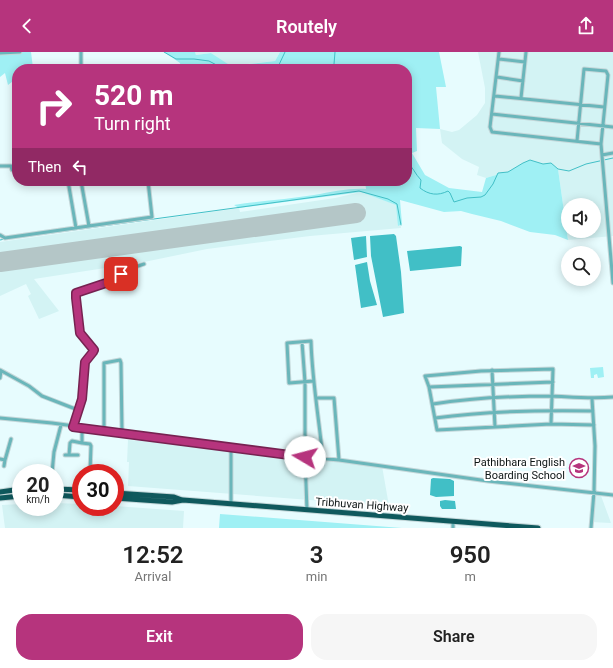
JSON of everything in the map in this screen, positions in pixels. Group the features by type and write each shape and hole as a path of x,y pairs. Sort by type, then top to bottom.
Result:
{"highway":[{"path":"0,492 12,490"},
{"path":"124,493 174,497 183,500"},
{"path":"0,498 12,497"},
{"path":"124,499 172,502 183,500"},
{"name":"Tribhuvan Highway","path":"183,500 453,525 538,528"}],"street":[{"path":"0,53 20,52"},
{"path":"81,52 81,64"},
{"path":"499,52 495,96 490,127 491,130 495,133 576,140 600,144"},
{"path":"521,98 526,52"},
{"path":"499,59 525,62"},
{"path":"576,140 584,68 606,71 600,144 612,257 613,283"},
{"path":"497,77 523,81"},
{"path":"495,96 604,107"},
{"path":"492,114 613,127"},
{"path":"602,157 613,153"},
{"path":"0,166 11,166 12,170"},
{"path":"69,186 76,228"},
{"path":"82,186 89,226"},
{"path":"0,235 5,238 152,217 149,186"},
{"path":"73,427 82,399 85,362 94,350 80,333 76,293 106,283 135,266 144,264"},
{"path":"314,380 289,383 287,344 311,341 323,458"},
{"path":"302,342 305,382 307,511"},
{"path":"104,431 104,363 120,360 122,363 122,433"},
{"path":"492,370 495,427"},
{"path":"552,424 553,370 492,370 425,376 433,404 437,430 552,424 594,425"},
{"path":"0,378 1,371 29,386 42,396 78,410"},
{"path":"429,387 492,383 552,382"},
{"path":"433,404 466,399 552,396 592,399 613,397"},
{"path":"316,398 334,398 339,460"},
{"path":"590,528 594,492 595,446 592,399"},
{"path":"435,418 464,414 552,410 593,411"},
{"path":"0,418 61,424 73,427 230,446 305,457 339,460 506,483 613,495"},
{"path":"53,464 54,452 61,424"},
{"path":"82,428 82,443"},
{"path":"4,466 11,439"},
{"path":"78,455 67,455 70,442 90,444 90,464"},
{"path":"230,446 231,504"},
{"path":"0,459 5,460"}],"shaded area":[{"path":"31,52 32,64 12,64 12,82 8,85 5,73 0,77 0,53"},
{"path":"164,52 195,52 196,55 211,53 228,64 180,64"},
{"path":"195,52 280,52 275,61 248,64 227,64 211,53 196,55"},
{"path":"280,52 439,52 446,87 436,87 440,129 416,128 417,151 412,153 412,64 249,64 275,61"},
{"path":"478,52 613,52 613,236 601,237 601,198 562,198 558,169 551,163 543,164 530,160 508,172 498,173 486,178 477,175 479,167 462,159 442,143 440,129 452,132 459,130 477,115 485,103 485,88"},
{"path":"412,153 425,175 449,188 482,192 486,178 498,173 508,172 530,160 543,164 551,163 558,169 562,198 561,237 555,235 530,232 501,221 461,211 444,212 400,200 402,224 398,226 396,205 361,192 239,208 234,205 366,189 366,186 412,186"},
{"path":"361,192 397,205 401,228 310,236 207,249 144,262 34,279 59,311 39,319 28,296 31,294 26,284 0,296 0,242 239,208 240,212 335,198"},
{"path":"394,234 396,236 401,272 404,313 383,317 371,256 370,236"},
{"path":"366,236 367,257 354,260 351,238"},
{"path":"568,238 590,238 568,240"},
{"path":"462,247 461,266 410,271 407,251"},
{"path":"367,262 370,281 377,305 361,308 355,265"},
{"path":"603,367 604,377 598,378 597,374 594,375 594,378 591,378 590,368"},
{"path":"167,439 382,466 389,506 128,486 128,440 166,443"},
{"path":"431,479 450,479 454,481 454,496 436,497 430,495"},
{"path":"594,492 600,493 611,523 591,522"},
{"path":"440,501 455,501 456,509 442,509 440,506"},
{"path":"64,503 72,504 72,516 124,516 124,507 184,511 183,528 5,528 2,505 12,504 12,516 64,516"},
{"path":"220,514 402,528 219,528"}],"waterway":[{"path":"164,52 176,59 194,59 209,61 215,64"},
{"path":"279,64 285,52"},
{"path":"334,64 335,52"},
{"path":"412,168 421,180 420,188 434,194 441,194 448,191 454,202 485,195 493,184 498,173 508,172 530,160 543,164 551,163 558,169 569,171 586,164 613,158"},
{"path":"22,237 359,191 388,199 397,204 401,225"},
{"path":"0,240 5,239"}],"runway":[{"path":"0,262 356,213"}],"place":[{"name":"Pathibhara English Boarding School","path":"579,468"}],"route":[{"path":"121,274 106,283 76,293 80,333 94,350 85,362 82,399 73,427 230,446 305,457"}]}
